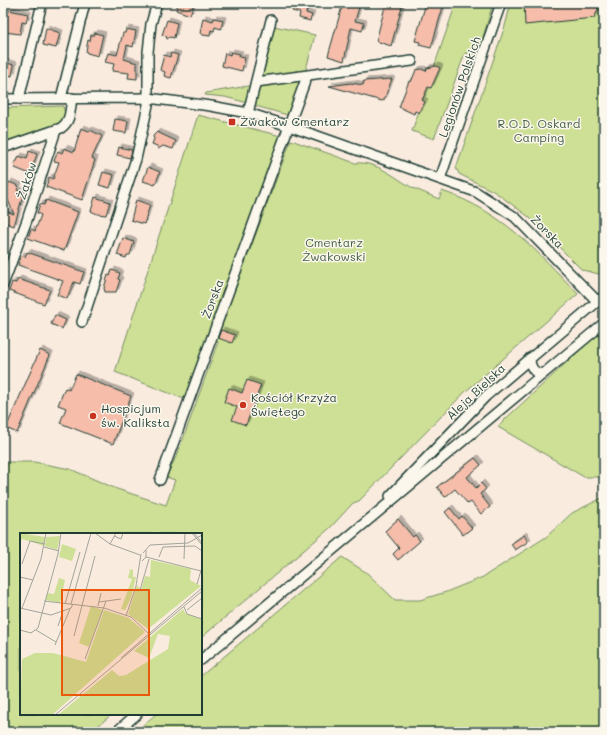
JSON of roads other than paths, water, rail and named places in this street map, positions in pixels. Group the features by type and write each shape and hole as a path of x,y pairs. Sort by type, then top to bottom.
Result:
{"street":[{"path":"19,99 42,3"},
{"path":"61,98 85,3"},
{"path":"82,322 136,159 148,98 148,52 151,24 157,3"},
{"name":"Legionów Polskich","path":"440,179 501,3"},
{"path":"248,113 271,20"},
{"path":"256,82 412,61"},
{"name":"Żorska","path":"160,480 307,76"},
{"path":"3,156 5,147 56,130 66,124 69,120 72,98"},
{"name":"Żorska","path":"3,99 148,98 211,106 248,113 289,126 476,192 515,217 601,299"},
{"name":"Żaków","path":"3,285 27,220 56,130"},
{"name":"Aleja Bielska","path":"373,515 400,484 486,396 601,299"},
{"name":"Aleja Bielska","path":"202,659 604,323"},
{"path":"530,358 531,365 534,370 538,374 544,373"},
{"path":"116,732 136,715"}],"place":[{"name":"Żwaków Cmentarz","path":"232,122"},
{"name":"Kościół Krzyża Świętego","path":"243,405"},
{"name":"Hospicjum św. Kaliksta","path":"93,416"}],"park label":[{"name":"R.O.D. Oskard Camping","path":"539,131"},
{"name":"Cmentarz Żwakowski","path":"334,250"}]}
